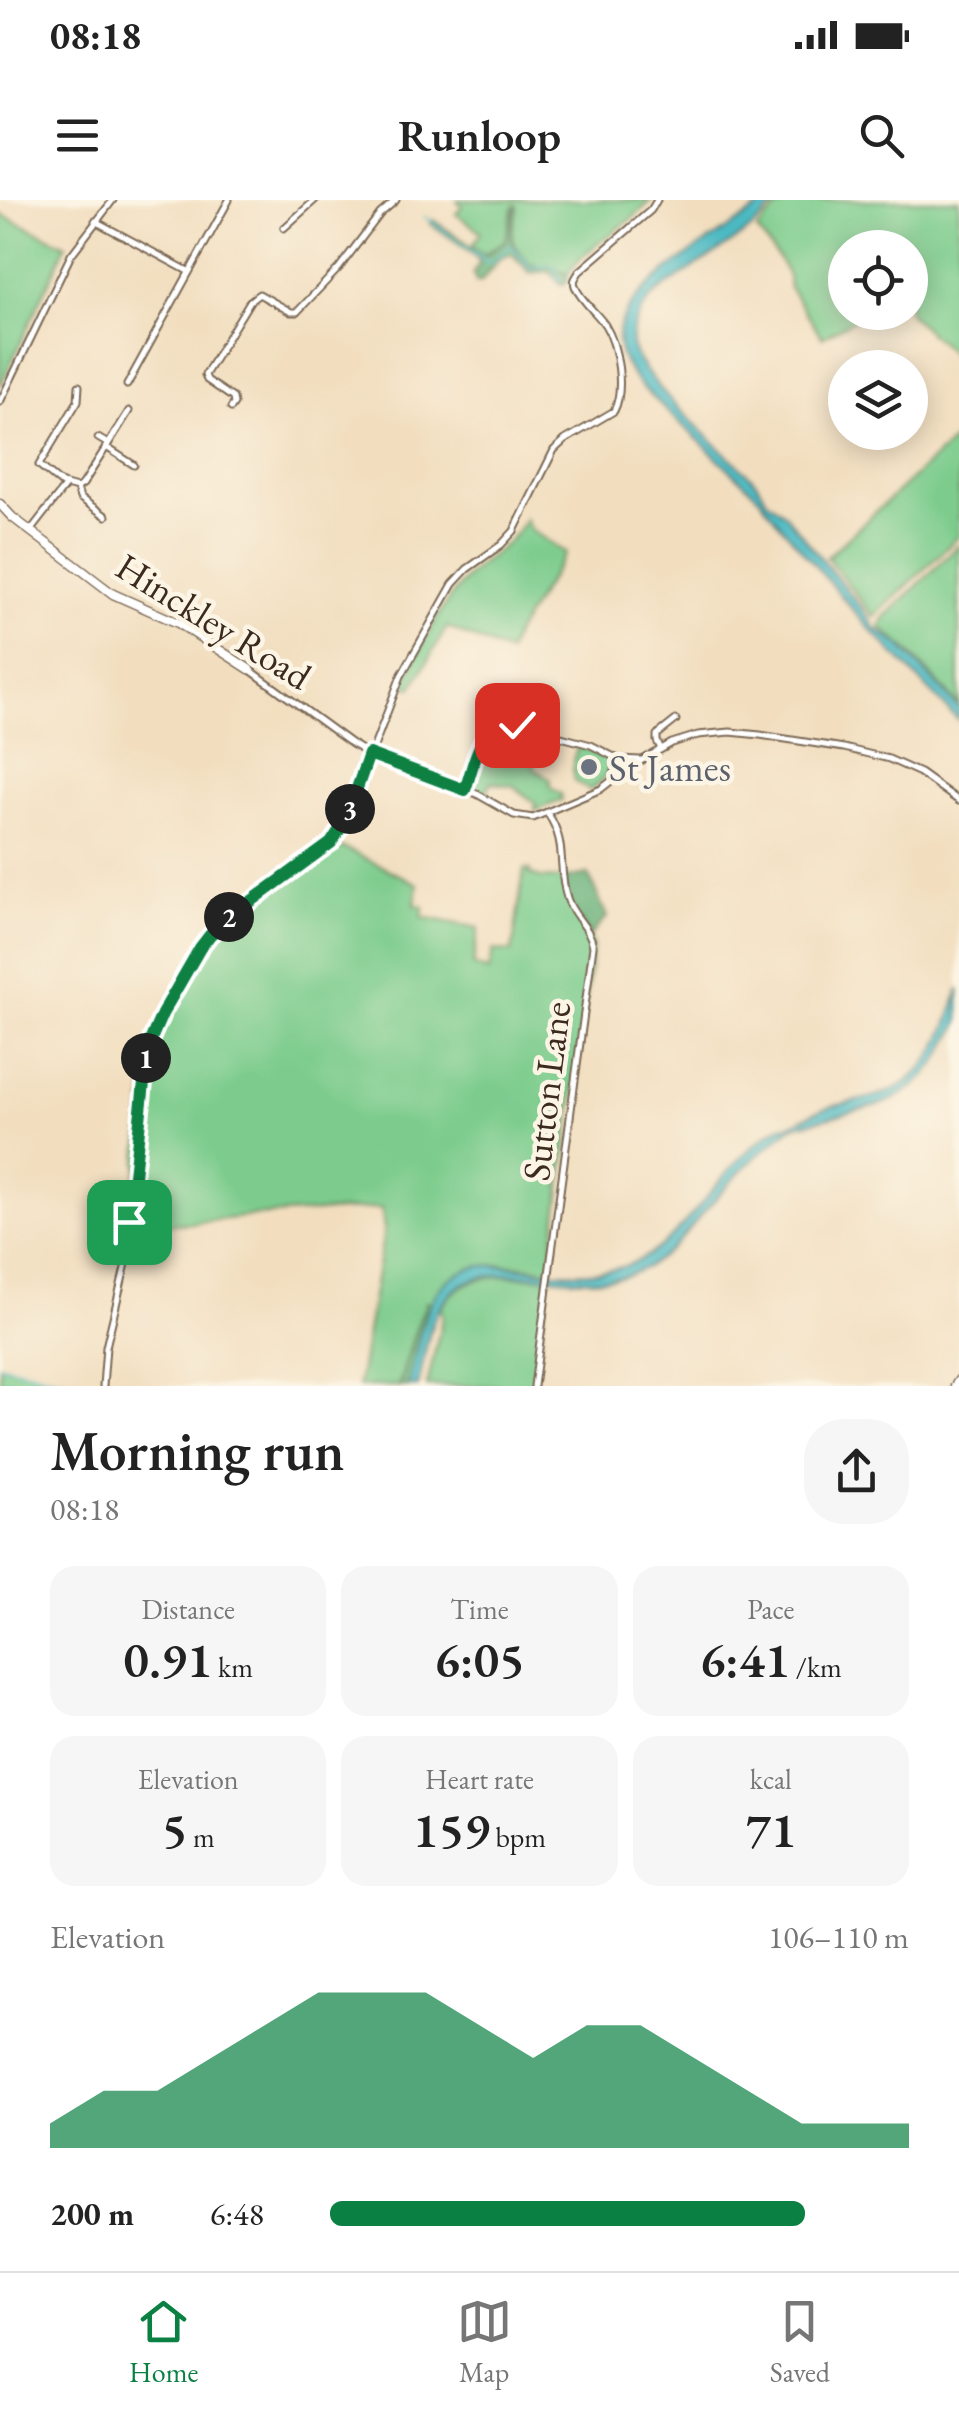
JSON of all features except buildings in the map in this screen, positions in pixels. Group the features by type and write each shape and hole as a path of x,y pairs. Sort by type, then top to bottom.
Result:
{"street":[{"path":"0,402 70,255 114,200"},
{"path":"127,385 229,200"},
{"path":"284,228 315,200"},
{"path":"382,200 394,203"},
{"path":"102,1386 106,1347 129,1251 142,1091 153,1030 210,935 331,843 346,820 400,676 453,584 514,531 554,450 610,415 616,407 619,381 612,338 577,290 575,280 657,201"},
{"path":"231,408 233,398 205,375 250,301 259,294 294,313 394,203"},
{"path":"95,222 188,270"},
{"path":"80,386 74,408 39,465 66,485 77,488 83,484 129,411"},
{"path":"98,438 134,465"},
{"path":"31,531 66,485"},
{"path":"77,488 80,498 106,516"},
{"name":"Hinckley Road","path":"0,504 113,594 178,623 369,754 465,790 514,814 533,818 548,814"},
{"path":"661,749 657,735 670,721"},
{"path":"465,790 483,739 505,722 591,746 618,759 642,760"},
{"path":"548,814 594,793 661,749 698,735 730,732 844,748 905,765 959,801"},
{"path":"613,779 618,759"},
{"name":"Sutton Lane","path":"534,1386 594,946 591,934 568,898 559,833 548,814"}],"green space":[{"path":"457,200 651,200 583,256 566,278 564,273 530,264 512,243 516,206 506,240 483,255 472,246 481,232 456,214 462,206"},
{"path":"791,200 959,200 959,360 926,330 928,230 828,230 828,330 835,330 822,337 789,287 779,259 757,230"},
{"path":"514,206 517,208 513,240 519,252 533,266 550,265 567,274 567,282 561,284 549,271 530,273 512,254 500,258 481,282 476,282 473,273 480,262 430,223 433,220 485,255 506,240"},
{"path":"0,214 66,245 0,387"},
{"path":"959,435 959,536 874,617 827,557"},
{"path":"525,519 531,530 566,553 514,636 508,653 447,627 412,688 404,685 449,599 469,575 507,543"},
{"path":"959,545 959,705 880,627 885,617"},
{"path":"505,724 547,736 534,769 550,779 551,788 561,794 562,800 535,811 535,803 514,786 491,782 486,793 476,788 472,780 482,747 490,734"},
{"path":"577,747 611,759 607,773 590,790 574,781"},
{"path":"336,848 344,848 418,884 415,905 424,907 422,917 479,928 473,965 489,971 493,950 512,952 524,870 540,878 563,879 593,946 550,1271 510,1265 482,1266 456,1274 431,1303 427,1302 399,1386 358,1386 384,1231 382,1208 157,1225 134,1222 133,1214 148,1052 161,1019 207,941 261,897"},
{"path":"588,874 607,917 591,935 573,911 563,879"},
{"path":"500,1276 549,1277 534,1386 427,1386 443,1315 440,1308 466,1284"},
{"path":"427,1301 431,1303 408,1386 399,1386 414,1335"},
{"path":"0,1365 79,1384 90,1386 0,1386"}],"water":[{"path":"774,200 783,200 748,231 654,295 635,324 632,344 637,358 666,395 785,514 875,628 899,645 959,708 959,721 864,623 760,498 642,387 620,352 618,338 623,318 654,281"},
{"path":"959,989 956,1028 937,1063 913,1087 882,1104 790,1128 740,1172 667,1252 636,1272 592,1280 496,1275 456,1288 434,1320 418,1386 408,1386 426,1315 447,1281 472,1268 486,1266 588,1272 640,1260 676,1232 740,1158 772,1131 820,1110 883,1094 915,1075 938,1046"}],"waterway":[{"path":"425,217 487,262 511,245 532,269 555,267 557,278 562,280"},
{"path":"0,1365 90,1386"}],"place":[{"name":"St James","path":"589,767"}],"route":[{"path":"129,1222 148,1046 153,1030 210,935 331,843 346,820 369,754 465,790 490,730 505,722 517,725"}]}
